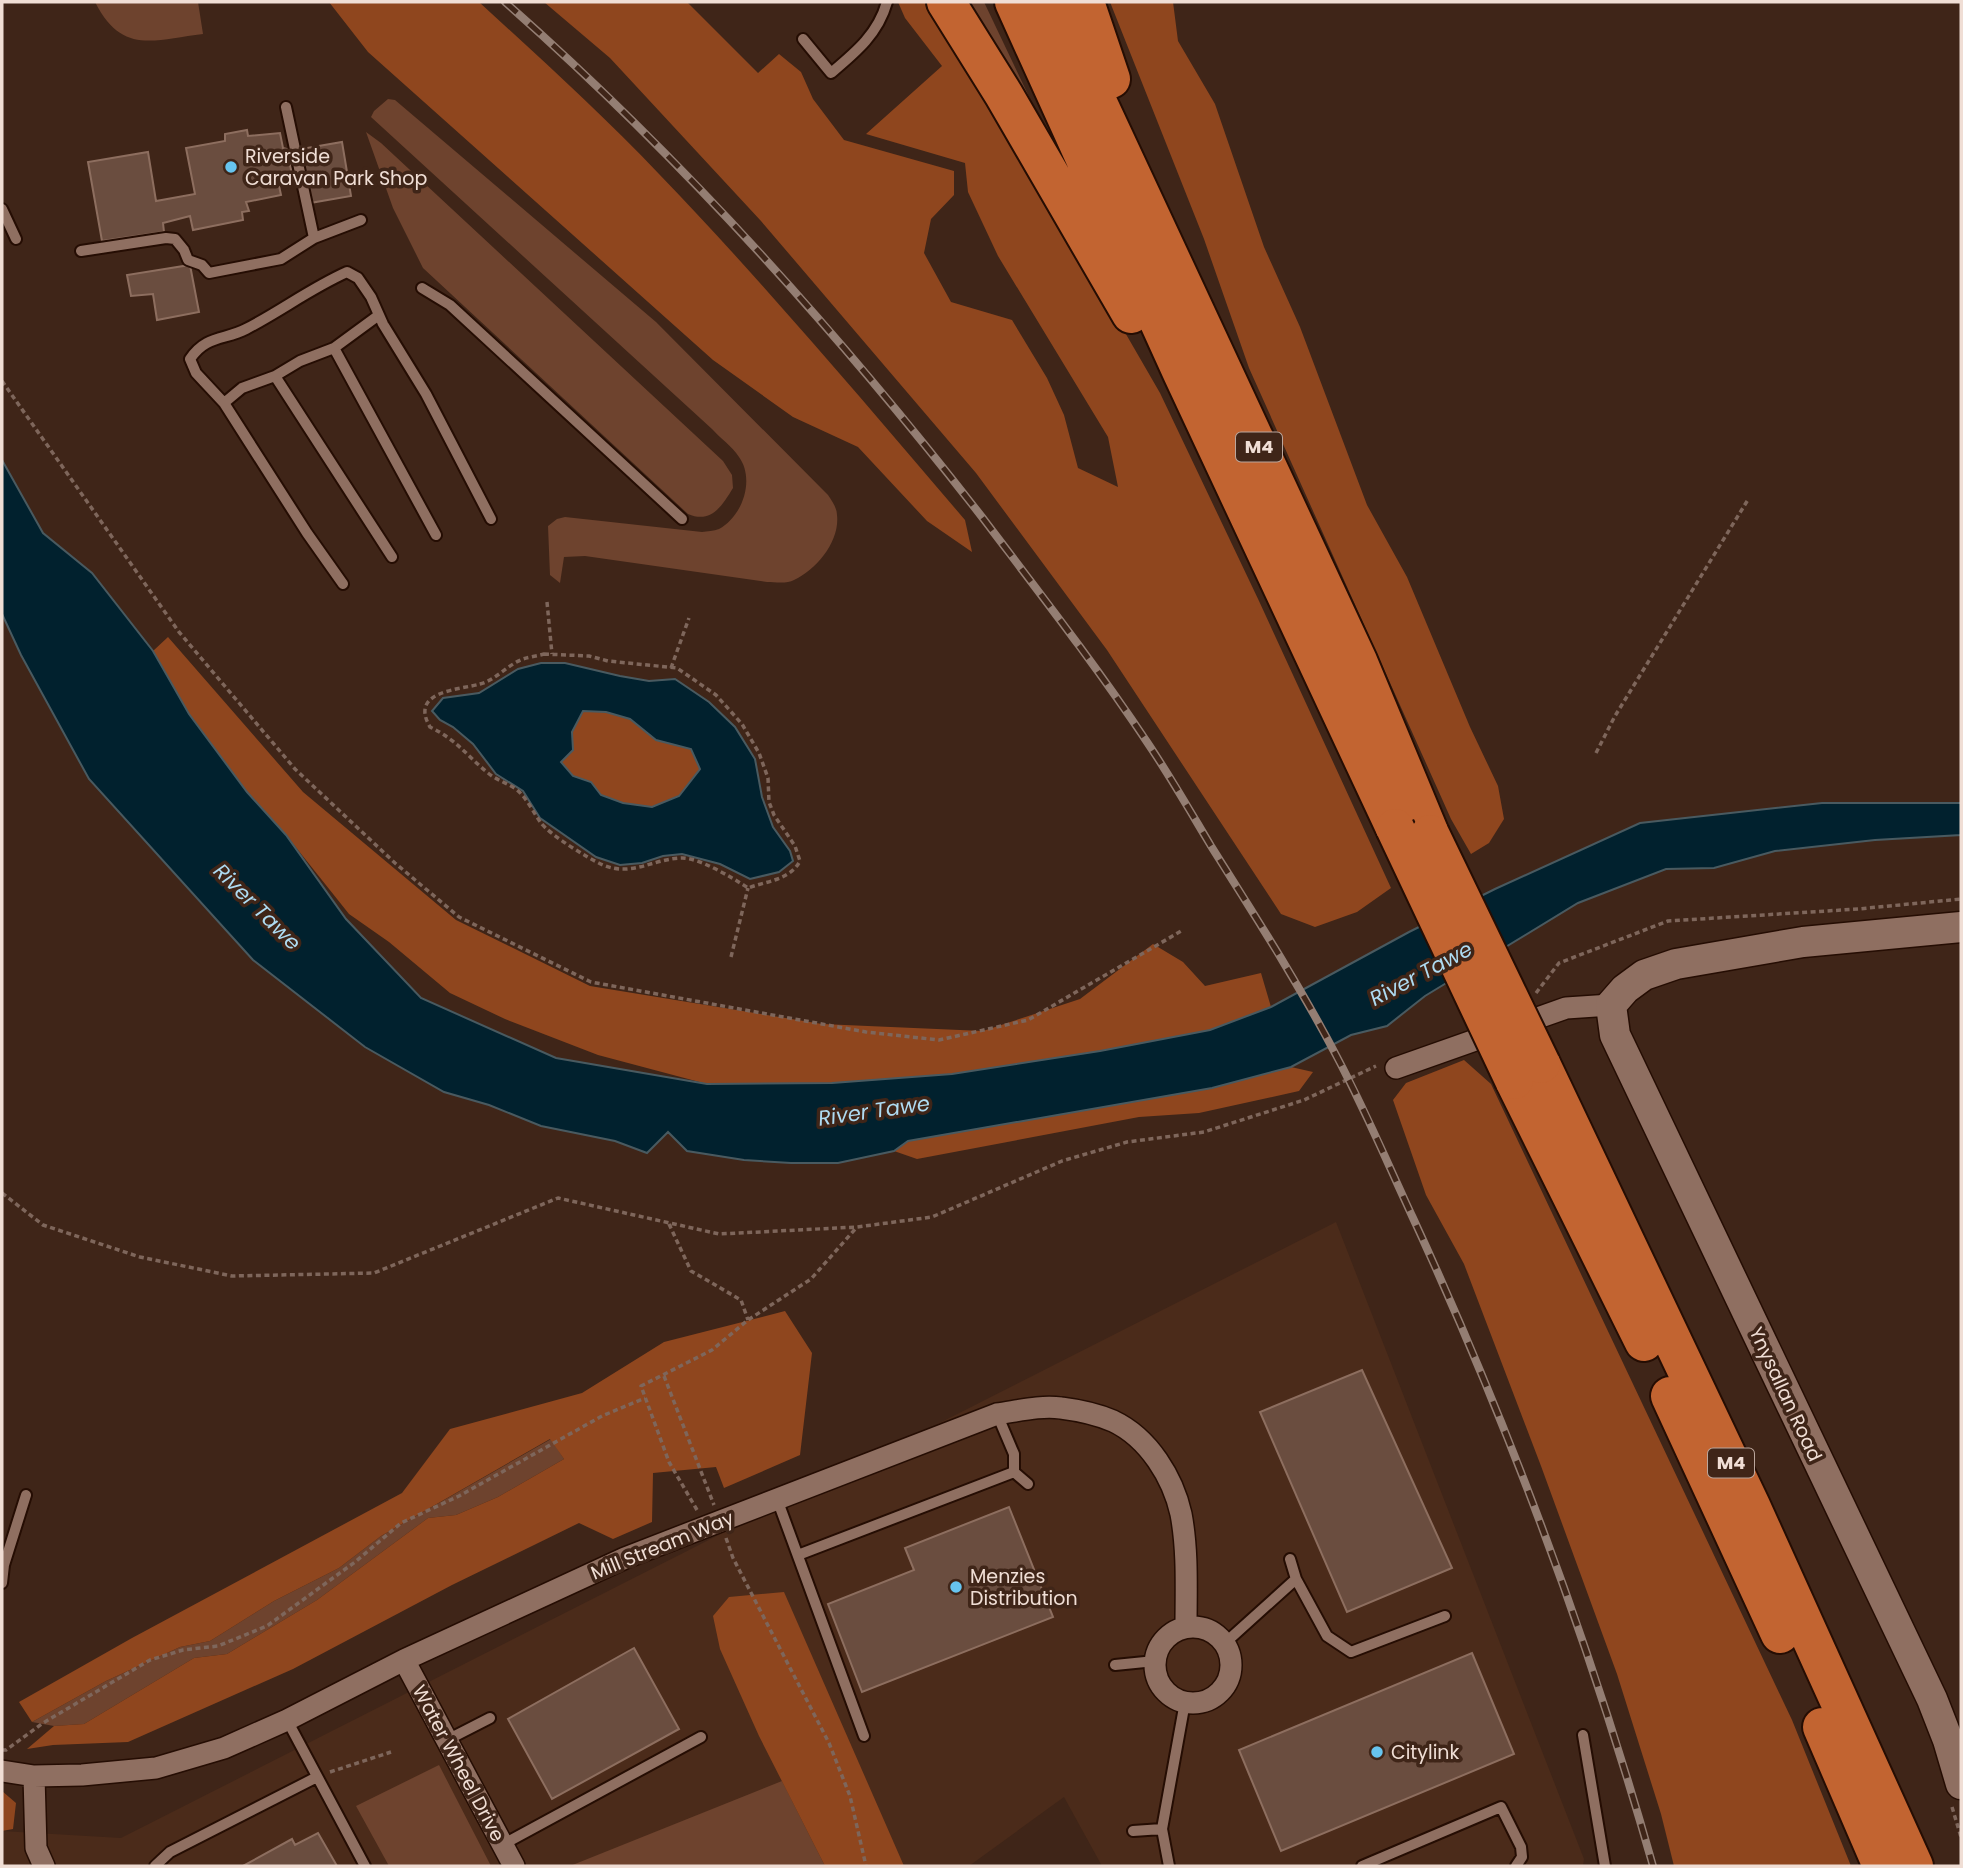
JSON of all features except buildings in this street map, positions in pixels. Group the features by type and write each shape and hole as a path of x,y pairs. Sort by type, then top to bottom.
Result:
{"highway":[{"name":"M4","path":"946,2 1004,95 1146,339 1182,373"},
{"name":"M4","path":"1014,2 1182,373 1413,831 1528,1072 1751,1506 1914,1866"},
{"name":"M4","path":"1051,2 1358,661 1413,831"},
{"name":"M4","path":"1084,2 1108,71 1144,156 1159,234"},
{"name":"M4","path":"1528,1072 1649,1350 1811,1700 1882,1866"}],"street":[{"path":"1387,1067 1566,1008 1611,1005 1625,989 1644,975 1676,964 1803,942 1961,927"},
{"name":"Ynysallan Road","path":"1611,1005 1615,1035 1931,1699 1948,1740 1961,1784"},
{"name":"Mill Stream Way","path":"2,1771 34,1776 82,1775 156,1768 224,1748 287,1720 404,1660 625,1558 998,1414 1060,1408 1114,1422 1139,1440 1155,1457 1171,1481 1181,1514 1186,1570 1186,1627"},
{"path":"1186,1627 1199,1627 1216,1633 1229,1650 1232,1665 1225,1686 1212,1699 1199,1703 1172,1697 1162,1687 1156,1675 1155,1661 1159,1648 1166,1638 1186,1627"},
{"name":"Water Wheel Drive","path":"404,1660 514,1866"},
{"path":"34,1776 36,1848 44,1866"}],"lane":[{"path":"803,39 831,73 857,51 881,22 887,2"},
{"path":"286,107 314,238"},
{"path":"2,209 16,239"},
{"path":"81,251 166,238 175,239 188,260 202,265 209,273 281,259 314,238 361,220"},
{"path":"342,584 306,533 224,403 196,373 190,359 197,348 218,337 242,331 347,272 358,278 371,297 426,394 491,519"},
{"path":"422,288 450,305 682,519"},
{"path":"224,403 242,388 275,376 300,361 334,348 379,315"},
{"path":"334,348 436,536"},
{"path":"275,376 392,557"},
{"path":"998,1414 1014,1454 1014,1472 1028,1484"},
{"path":"797,1555 1014,1472"},
{"path":"2,1583 4,1565 26,1495"},
{"path":"777,1499 864,1735"},
{"path":"1290,1559 1296,1580 1327,1636 1352,1652 1445,1616"},
{"path":"1225,1643 1296,1580"},
{"path":"1115,1665 1155,1661"},
{"path":"1169,1866 1162,1829 1185,1702"},
{"path":"447,1741 489,1718"},
{"path":"287,1720 365,1866"},
{"path":"1583,1735 1605,1866"},
{"path":"502,1845 701,1737"},
{"path":"155,1866 170,1852 317,1777"},
{"path":"1362,1866 1501,1807 1521,1847 1521,1857 1516,1866"},
{"path":"1133,1831 1162,1829"}],"path":[{"path":"2,382 178,632 295,769 395,863 459,917 591,982 866,1032 939,1040 1028,1020 1182,930"},
{"path":"1596,753 1615,716 1749,498"},
{"path":"547,602 552,654"},
{"path":"671,668 690,618"},
{"path":"552,654 589,656 608,661 671,668 684,672 716,695 742,724 759,753 768,778 769,802 774,815 799,855 796,868 787,876 748,888 717,869 684,857 664,860 639,869 618,870 603,865 543,826 516,790 486,772 458,744 430,727 425,719 426,705 438,693 480,684 523,659 552,654"},
{"path":"731,957 748,888"},
{"path":"1535,994 1559,963 1668,921 1858,909 1961,899"},
{"path":"2,1192 43,1225 140,1257 232,1276 374,1273 558,1198 719,1234 857,1227 932,1217 1062,1161 1127,1142 1204,1132 1304,1100 1387,1067"},
{"path":"669,1223 691,1270 741,1300 748,1320"},
{"path":"857,1227 811,1279 748,1320 712,1350 641,1386 669,1462 733,1558 829,1743 850,1796 866,1866"},
{"path":"664,1376 711,1523"},
{"path":"2,1750 150,1660 183,1650 218,1646 267,1626 355,1562 401,1523 459,1496 602,1416 645,1398"},
{"path":"317,1777 391,1752"}],"shaded area":[{"path":"95,2 198,2 203,34 154,40 128,37 105,19"},
{"path":"329,2 479,2 637,152 776,301 965,520 972,552 927,521 858,447 793,417 713,360 368,52"},
{"path":"544,2 687,2 758,73 779,54 801,72 813,99 844,140 954,171 954,195 931,219 924,253 951,302 1012,320 1047,378 1064,415 1078,468 1118,487 1108,437 998,256 968,192 965,163 866,134 942,66 905,18 898,2 934,2 1160,393 1391,888 1357,912 1315,927 1281,914 1107,650 976,473 761,221 610,58"},
{"path":"959,2 984,2 1041,122"},
{"path":"1110,2 1173,2 1178,41 1215,104 1264,247 1300,327 1367,505 1407,577 1470,727 1498,786 1504,819 1489,843 1471,854 1451,819 1249,368 1204,239"},
{"path":"388,99 395,100 656,322 828,495 837,512 835,535 825,553 811,569 791,581 767,582 585,556 564,557 560,583 550,575 548,526 557,519 565,517 702,532 717,530 727,523 740,506 746,486 744,466 733,449 712,429 371,117"},
{"path":"366,132 723,461 732,475 733,488 715,512 703,517 688,514 423,268 393,208"},
{"path":"168,637 303,792 456,920 590,986 822,1024 983,1031 1080,999 1153,944 1183,962 1205,986 1261,973 1271,1007 1210,1030 1100,1051 952,1074 832,1083 707,1084 598,1055 505,1019 450,993 389,942 349,914 286,835 247,793 189,714 153,651"},
{"path":"583,711 606,712 630,719 656,740 691,749 700,769 679,796 652,807 623,803 601,795 591,782 573,777 561,761 573,750 572,732"},
{"path":"1464,1060 1491,1084 1792,1720 1851,1866 1674,1866 1661,1814 1617,1674 1541,1466 1464,1264 1426,1195 1393,1100 1406,1083"},
{"path":"1291,1067 1313,1072 1299,1091 1199,1113 1139,1117 917,1159 894,1151 908,1141 1212,1088"},
{"path":"1336,1222 1584,1859 1583,1866 1102,1866 1064,1797 969,1866 2,1866 2,1831 121,1838"},
{"path":"785,1311 812,1353 800,1455 724,1488 716,1467 653,1473 652,1522 613,1539 579,1523 452,1585 293,1669 128,1742 53,1745 27,1749 54,1726 84,1724 194,1658 227,1654 317,1600 428,1518 456,1515 498,1497 564,1459 550,1439 381,1536 339,1568 274,1601 210,1641 180,1647 106,1681 32,1722 19,1702 402,1493 450,1429 582,1393 664,1342"},
{"path":"551,1439 564,1459 498,1497 456,1515 428,1518 317,1600 227,1654 194,1658 84,1724 54,1726 32,1722 106,1681 180,1647 210,1641 274,1601 339,1568 381,1536"},
{"path":"784,1592 904,1866 825,1866 759,1736 720,1649 713,1616 729,1597"},
{"path":"439,1765 491,1866 389,1866 356,1806"},
{"path":"782,1781 825,1866 570,1866"},
{"path":"2,1791 16,1803 13,1829 2,1831"}],"water":[{"name":"River Tawe","path":"2,460 43,533 92,573 153,651 189,714 247,792 286,835 346,919 421,998 556,1058 707,1084 832,1083 952,1074 1100,1051 1210,1030 1271,1007 1495,889 1640,823 1822,803 1961,803 1961,835 1875,840 1775,851 1714,868 1666,869 1578,903 1425,996 1387,1026 1351,1035 1291,1067 1212,1088 908,1141 894,1151 838,1163 744,1160 687,1151 668,1132 647,1153 615,1141 541,1126 489,1105 444,1092 365,1047 253,960 89,779 21,655 2,614"},
{"path":"541,663 565,663 649,681 675,679 709,702 735,727 755,759 762,797 773,827 790,851 793,861 779,872 750,879 720,864 682,854 620,865 596,857 540,818 523,791 496,774 473,744 432,711 443,698 479,693 518,669","holes":["583,711 606,712 630,719 656,740 691,749 700,769 679,796 652,807 623,803 601,795 591,782 573,776 561,762 573,750 572,732"]}],"railway":[{"path":"505,2 634,122 695,184 871,380 1045,600 1127,713 1172,781 1322,1030 1367,1117 1449,1297 1546,1537 1603,1701 1653,1866"}],"place":[{"name":"Riverside Caravan Park Shop","path":"231,167"},
{"name":"Menzies Distribution","path":"956,1587"},
{"name":"Citylink","path":"1377,1752"}]}
